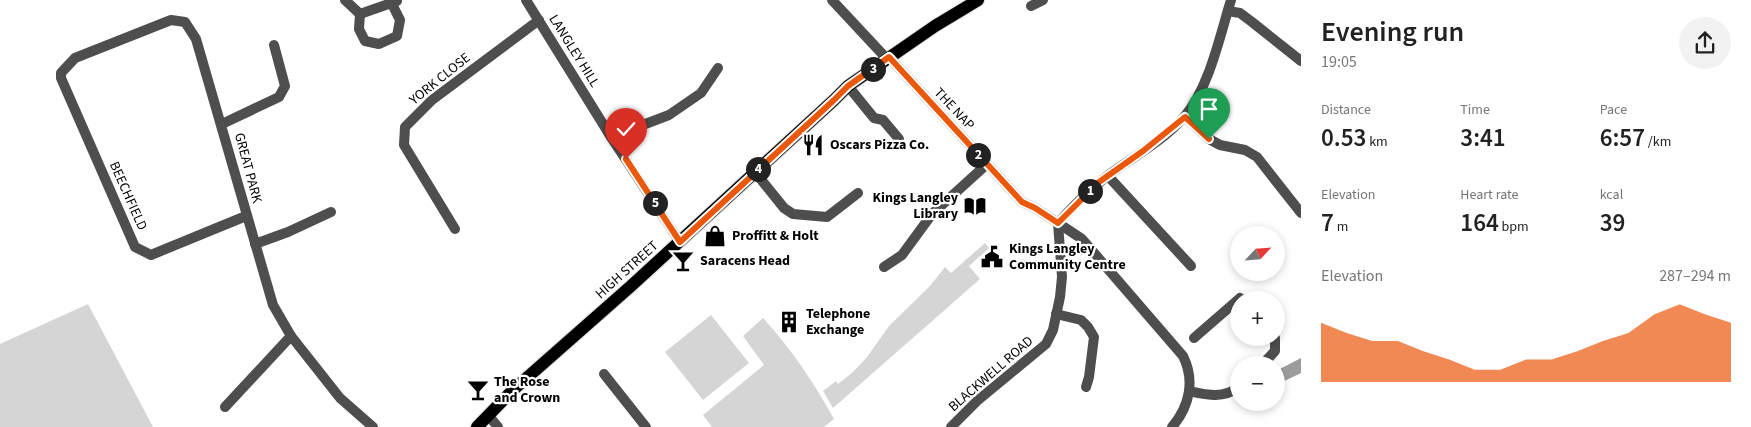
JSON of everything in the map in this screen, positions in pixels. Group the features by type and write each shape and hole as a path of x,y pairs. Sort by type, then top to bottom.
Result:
{"main road":[{"name":"HIGH STREET","path":"477,427 513,390 680,242 848,86 978,0"}],"street":[{"path":"344,0 360,14"},
{"name":"LANGLEY HILL","path":"526,0 611,137 680,242"},
{"name":"THE NAP","path":"832,0 1022,202 1035,208 1082,239 1183,356 1188,366 1189,391 1186,405 1179,420 1172,427"},
{"path":"1031,6 1043,0"},
{"path":"1058,223 1092,188 1143,151 1185,117 1202,87 1212,63 1231,0"},
{"path":"395,2 400,20 397,36 380,44 365,41 359,29 360,14 395,2"},
{"path":"1228,11 1240,14 1252,22 1301,61"},
{"name":"GREAT PARK","path":"61,73 75,58 171,20 185,22 196,39 273,305 291,336 340,398 373,427"},
{"name":"YORK CLOSE","path":"455,229 404,145 405,128 432,100 539,20"},
{"path":"222,124 279,97 286,86 274,45"},
{"path":"611,137 669,114 701,93 718,68"},
{"name":"BEECHFIELD","path":"61,73 61,78 135,246 151,255 246,216"},
{"path":"848,86 874,118 883,120 899,139"},
{"path":"1185,117 1209,139 1220,145 1245,150 1257,157 1301,213"},
{"path":"884,267 902,255 932,214 987,164"},
{"path":"755,172 784,208 793,214 827,217 858,193"},
{"path":"1108,176 1191,266"},
{"path":"255,244 288,232 331,212"},
{"name":"BLACKWELL ROAD","path":"951,427 977,401 1046,344 1053,330 1062,277 1058,223"},
{"path":"1194,338 1230,308"},
{"path":"1056,314 1081,320 1094,337 1086,387"},
{"path":"225,407 291,336"},
{"path":"604,374 646,427"},
{"path":"1189,391 1210,396 1226,395 1230,393"},
{"path":"488,415 498,427"}],"shaded area":[{"path":"985,243 989,248 969,266 980,279 833,408 823,391 836,381 838,384 853,372 867,357 889,326 930,286 945,267 951,273"},
{"path":"88,304 153,427 0,427 0,344"},
{"path":"711,315 749,363 703,400 665,352"},
{"path":"763,318 801,366 834,419 824,427 712,427 703,415 764,365 743,336"},
{"path":"1301,358 1301,373 1285,381 1285,366"}],"place":[{"name":"Oscars Pizza Co.","path":"813,145"},
{"name":"Kings Langley Library","path":"975,206"},
{"name":"Proffitt & Holt","path":"715,236"},
{"name":"Kings Langley Community Centre","path":"992,257"},
{"name":"Saracens Head","path":"683,261"},
{"name":"Telephone Exchange","path":"789,322"},
{"name":"The Rose and Crown","path":"478,390"}],"route":[{"path":"626,159 680,242 848,86 889,57 1022,202 1058,223 1099,182 1143,151 1185,117 1209,139"}]}
